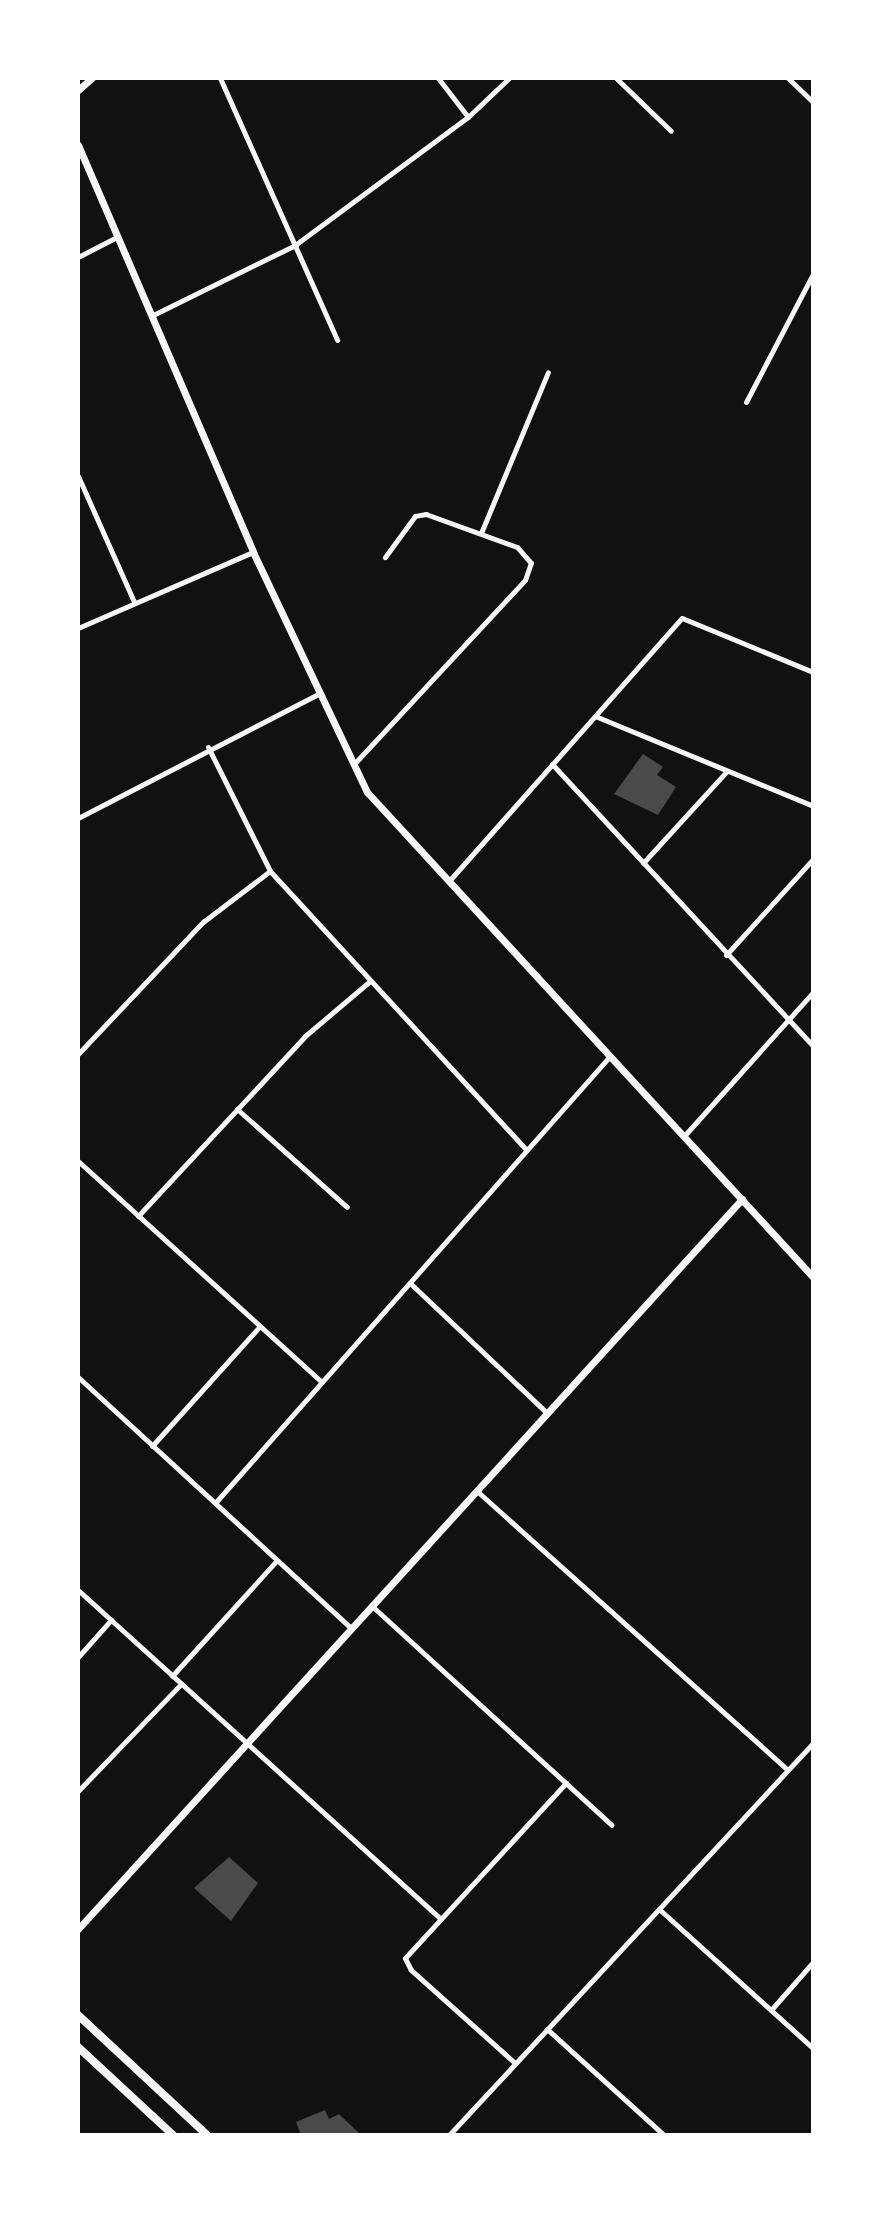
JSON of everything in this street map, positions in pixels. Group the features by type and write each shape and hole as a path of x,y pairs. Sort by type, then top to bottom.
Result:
{"main road":[{"path":"78,2015 207,2135"},
{"path":"78,2047 173,2135"}],"street":[{"path":"78,90 92,78"},
{"path":"220,78 337,340"},
{"path":"438,78 468,117"},
{"path":"150,316 295,245 468,117 509,78"},
{"path":"616,78 671,131"},
{"path":"788,78 813,102"},
{"path":"78,147 253,552 367,792 813,1277"},
{"path":"78,257 115,238"},
{"path":"746,402 813,274"},
{"path":"481,533 548,372"},
{"path":"78,476 134,602"},
{"path":"353,765 530,571 526,554 481,533 426,514 415,516 385,557"},
{"path":"78,628 253,552"},
{"path":"449,881 682,618 813,672"},
{"path":"78,818 208,747 320,693"},
{"path":"595,716 813,806"},
{"path":"208,747 270,871 527,1150"},
{"path":"552,764 786,1021 813,1046"},
{"path":"643,863 726,772"},
{"path":"726,955 813,859"},
{"path":"78,1054 203,922 270,871"},
{"path":"138,1216 305,1036 369,982"},
{"path":"684,1136 813,992"},
{"path":"215,1503 610,1055"},
{"path":"237,1109 347,1207"},
{"path":"78,1161 322,1382"},
{"path":"78,1929 742,1199"},
{"path":"410,1283 548,1414"},
{"path":"152,1446 260,1326"},
{"path":"78,1377 353,1630"},
{"path":"478,1492 788,1770"},
{"path":"172,1676 277,1560"},
{"path":"78,1590 441,1919"},
{"path":"373,1607 612,1825"},
{"path":"78,1657 111,1620"},
{"path":"78,1791 181,1684"},
{"path":"449,2135 813,1743"},
{"path":"515,2063 407,1965 405,1958 566,1783"},
{"path":"659,1909 813,2048"},
{"path":"771,2010 813,1962"},
{"path":"547,2029 664,2135"}],"building":[{"path":"643,754 663,767 657,775 676,787 658,815 614,794"},
{"path":"229,1857 258,1883 231,1921 194,1888"},
{"path":"325,2110 329,2119 339,2114 361,2135 301,2135 296,2122"}]}
